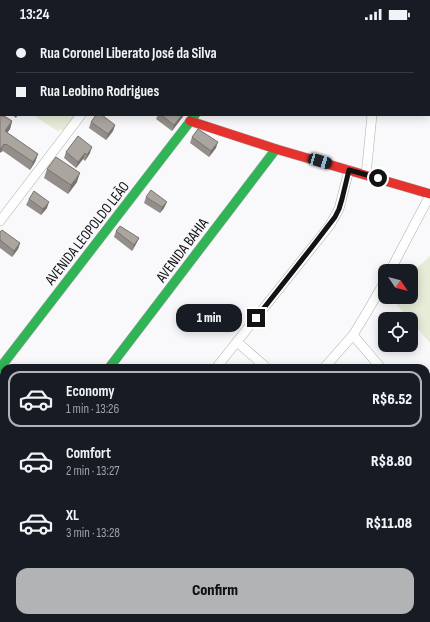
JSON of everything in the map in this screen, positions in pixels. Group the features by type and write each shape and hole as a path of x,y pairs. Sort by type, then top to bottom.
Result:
{"street":[{"path":"0,221 81,116"},
{"path":"366,175 372,116"},
{"path":"193,118 276,149 430,195 394,264"},
{"name":"AVENIDA LEOPOLDO LEÃO","path":"3,364 193,118"},
{"name":"AVENIDA BAHIA","path":"112,364 276,149"},
{"path":"219,364 335,217 342,199 349,170"},
{"path":"327,364 353,334 378,293"},
{"path":"353,334 378,364"},
{"path":"237,342 263,364"}],"green space":[{"path":"35,116 74,116 63,131 60,129 59,132"},
{"path":"430,256 430,343 418,329 418,312 403,312 396,304 418,304 418,267"}],"building":[{"path":"0,116 4,116 12,121 5,131 38,154 33,162 6,144 4,144 0,150"},
{"path":"95,116 103,116 115,125 108,134 91,122"},
{"path":"162,116 181,116 174,125"},
{"path":"198,129 218,142 211,151 192,137"},
{"path":"78,136 92,147 87,155 85,153 78,162 66,152"},
{"path":"56,157 80,173 71,185 47,169"},
{"path":"151,190 167,202 162,207 146,197"},
{"path":"34,191 49,202 43,209 29,199"},
{"path":"120,226 139,238 134,245 116,231"},
{"path":"2,230 20,243 14,251 0,240 0,232"}],"traffic: fast":[{"path":"3,364 194,116"},
{"path":"112,364 276,149"}],"traffic: jam":[{"path":"190,121 276,149 430,194"}],"route":[{"path":"256,318 330,225 339,209 349,170 378,178"}]}
